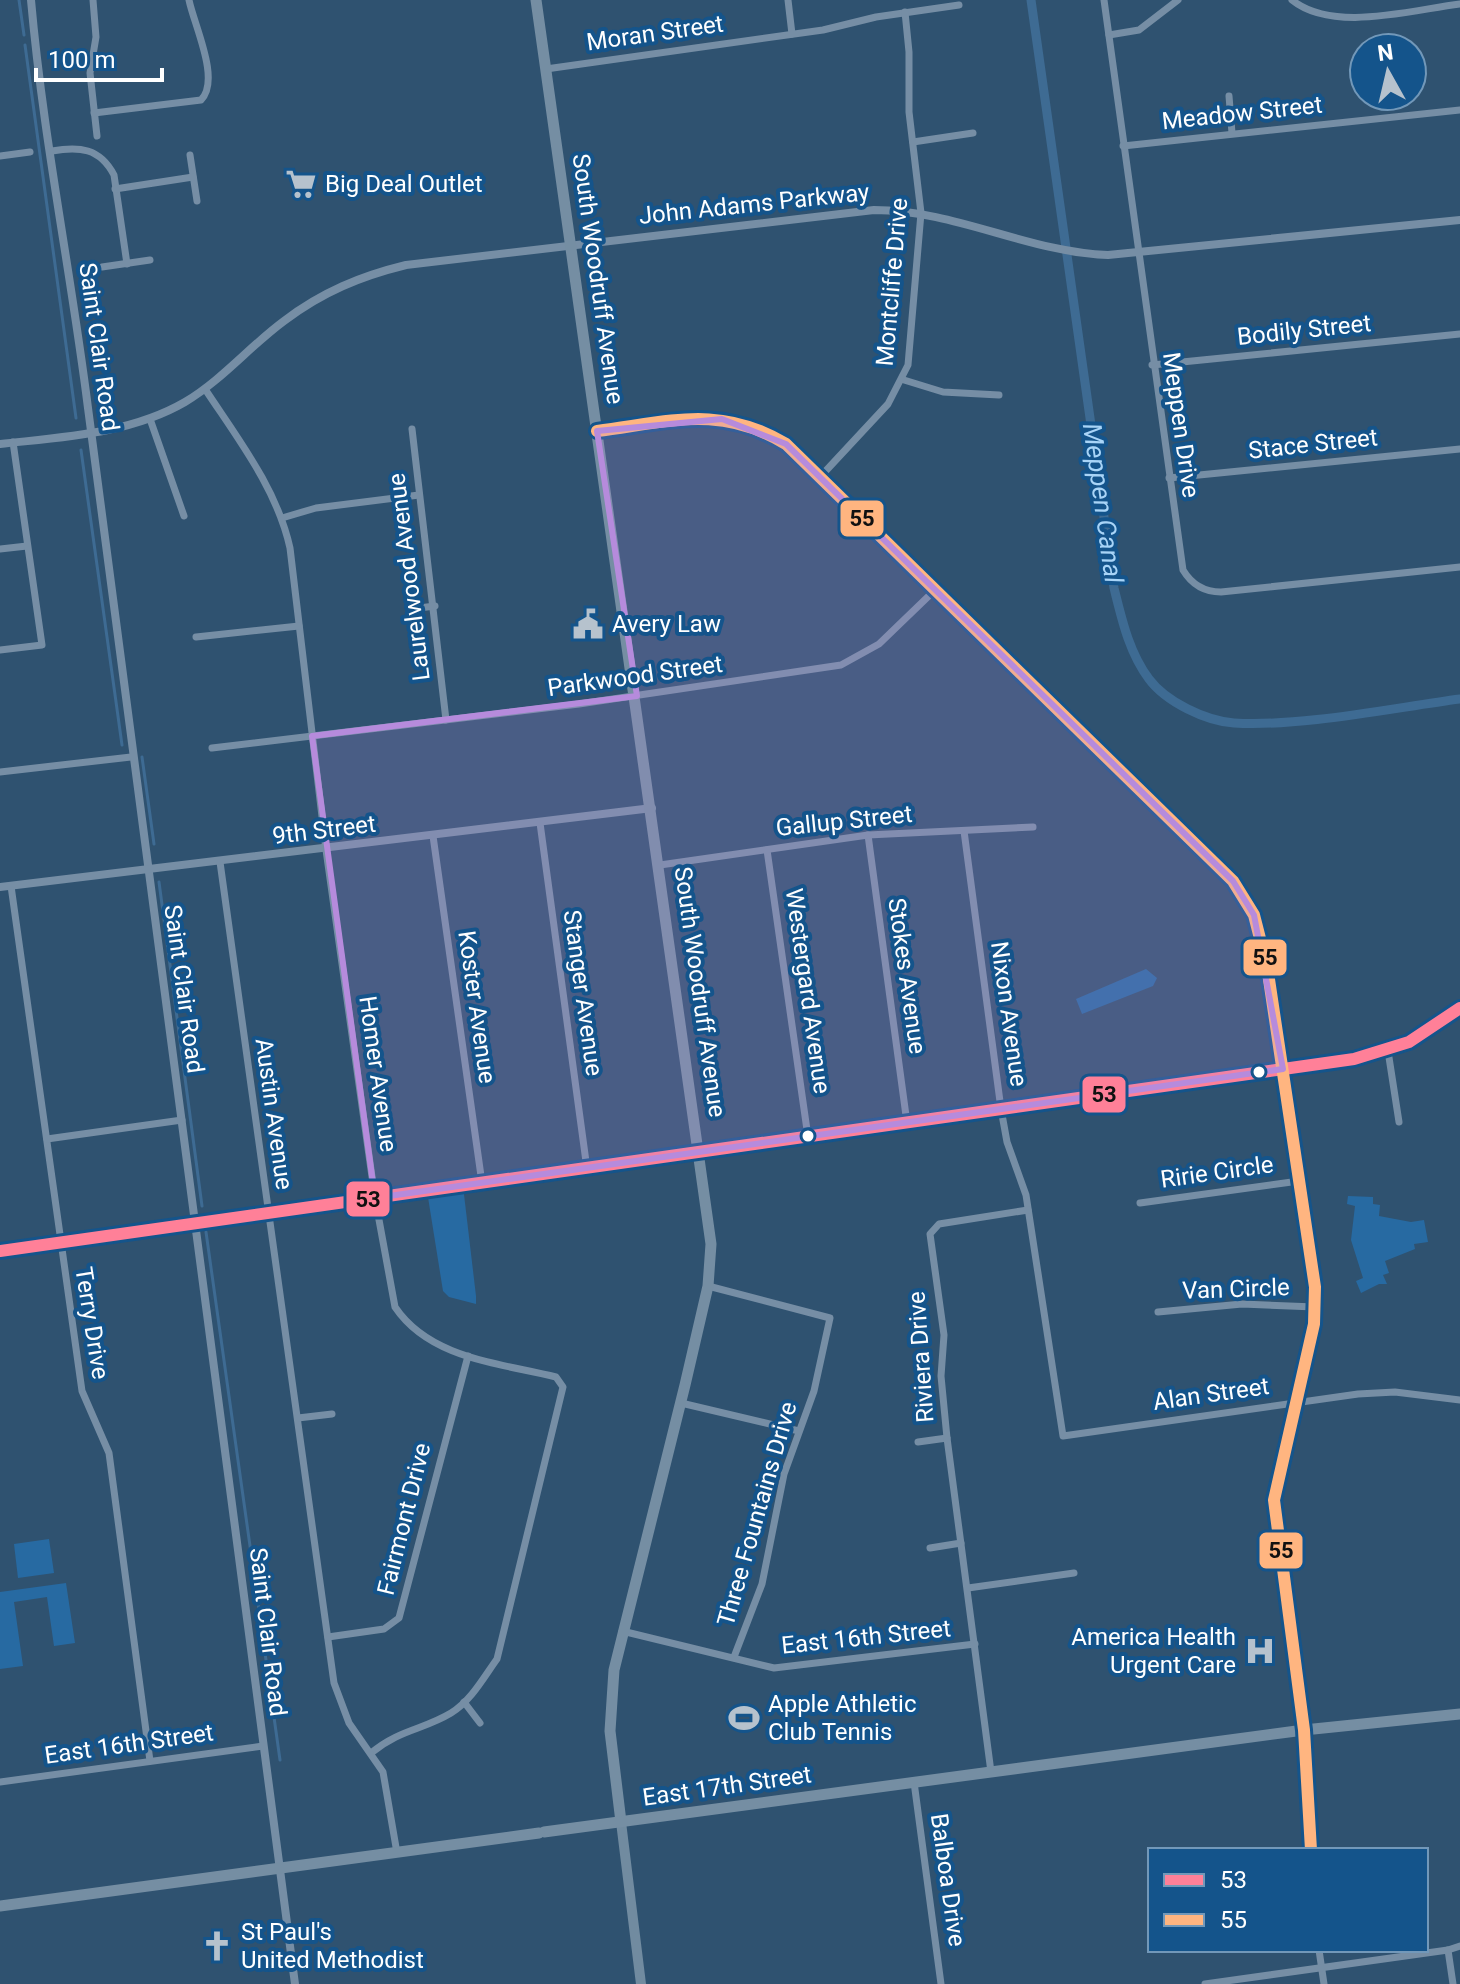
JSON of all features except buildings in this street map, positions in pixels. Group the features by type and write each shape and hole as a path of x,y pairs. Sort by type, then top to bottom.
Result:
{"main road":[{"name":"South Woodruff Avenue","path":"536,0 569,245 637,696 711,1244 708,1286 622,1631 610,1701 641,1984"},
{"name":"East 17th Street","path":"0,1906 1304,1730 1460,1714"}],"street":[{"name":"Saint Clair Road","path":"31,0 295,1984"},
{"path":"93,0 96,37 90,73 97,136"},
{"path":"94,113 201,100 206,95 209,82 201,36 189,0"},
{"path":"788,0 792,34"},
{"name":"Meppen Drive","path":"1104,0 1152,365 1183,570 1188,578 1209,592 1460,567"},
{"path":"1109,35 1139,30 1178,0"},
{"path":"1292,0 1305,10 1328,17 1460,4"},
{"name":"Moran Street","path":"546,69 792,34 959,5"},
{"name":"Montcliffe Drive","path":"821,476 888,404 904,380 921,213 905,12"},
{"path":"1229,96 1232,133"},
{"name":"Meadow Street","path":"1123,146 1460,110"},
{"path":"913,142 973,133"},
{"path":"52,151 79,148 99,155 114,175 127,264"},
{"path":"0,156 30,152"},
{"path":"190,155 197,201"},
{"path":"115,189 193,177"},
{"name":"John Adams Parkway","path":"0,444 90,432 150,419 205,389 282,322 349,282 406,265 874,210 921,213 1060,251 1137,254 1460,220"},
{"path":"102,267 150,260"},
{"name":"Bodily Street","path":"1152,365 1460,334"},
{"path":"904,380 943,392 999,395"},
{"name":"Homer Avenue","path":"205,389 257,470 282,518 290,548 326,850 375,1198 395,1307 423,1338 468,1356 556,1377 563,1387 497,1659 464,1702"},
{"path":"597,431 705,418 749,424 771,435 821,476 1240,890 1254,915 1262,938 1283,1069 1315,1307 1274,1500 1304,1730 1311,1848"},
{"path":"150,419 184,516"},
{"name":"Laurelwood Avenue","path":"412,429 446,720"},
{"path":"0,650 42,645 13,442"},
{"name":"Stace Street","path":"1169,478 1460,449"},
{"path":"282,518 316,508 419,495"},
{"path":"0,549 27,546"},
{"name":"Parkwood Street","path":"212,748 637,696 841,665 879,644 936,589"},
{"path":"411,609 435,606"},
{"path":"196,637 299,626"},
{"path":"0,772 131,757"},
{"name":"9th Street","path":"0,887 326,850 652,808"},
{"name":"Stanger Avenue","path":"540,823 587,1169"},
{"name":"Gallup Street","path":"660,865 868,835 1033,827"},
{"name":"Nixon Avenue","path":"964,831 1001,1109 1007,1142 1028,1210 1063,1436"},
{"name":"Stokes Avenue","path":"868,835 907,1123"},
{"name":"Koster Avenue","path":"433,836 482,1183"},
{"name":"Westergard Avenue","path":"767,850 808,1137"},
{"name":"Austin Avenue","path":"220,862 267,1213 340,1707 371,1753 387,1784 397,1853"},
{"name":"Terry Drive","path":"11,886 82,1391 109,1453 150,1761"},
{"path":"0,1251 1283,1069 1388,1051 1431,1031 1460,1008"},
{"path":"1388,1051 1399,1122"},
{"path":"47,1139 182,1120"},
{"name":"Ririe Circle","path":"1140,1203 1299,1181"},
{"name":"Riviera Drive","path":"991,1772 947,1438 941,1376 944,1335 930,1234 939,1224 1028,1210"},
{"name":"Three Fountains Drive","path":"708,1286 830,1318 814,1391 784,1474 762,1584 734,1657"},
{"name":"Van Circle","path":"1158,1312 1242,1304 1315,1307"},
{"name":"Fairmont Drive","path":"328,1637 384,1629 399,1618 468,1356"},
{"name":"Alan Street","path":"1063,1436 1395,1392 1460,1400"},
{"path":"681,1403 799,1431"},
{"path":"298,1418 332,1414"},
{"name":"Riviera Drive","path":"918,1442 947,1438"},
{"path":"930,1548 961,1543"},
{"path":"968,1588 1074,1573"},
{"name":"East 16th Street","path":"622,1631 774,1668 796,1668 975,1644"},
{"path":"371,1753 391,1737 453,1712 464,1702 480,1723"},
{"name":"East 16th Street","path":"0,1782 263,1746"},
{"name":"Balboa Drive","path":"914,1782 941,1984"},
{"path":"1205,1984 1460,1946"},
{"path":"1448,1950 1453,1984"},
{"path":"1319,1952 1324,1984"}],"highlighted area":[{"path":"722,419 786,444 1233,881 1254,915 1283,1069 375,1198 312,736 637,696 597,431"}],"shaded area":[{"path":"1146,969 1157,978 1153,986 1082,1014 1076,999"},
{"path":"463,1186 476,1304 449,1297 443,1291 427,1191"},
{"path":"1348,1196 1373,1197 1373,1204 1380,1205 1379,1216 1411,1222 1424,1220 1428,1242 1414,1244 1415,1249 1385,1261 1389,1273 1383,1275 1387,1284 1379,1284 1361,1293 1356,1281 1363,1278 1351,1240 1355,1206 1347,1204"},
{"path":"49,1539 54,1573 18,1578 14,1544"},
{"path":"66,1583 75,1643 54,1646 47,1597 14,1602 23,1666 0,1669 0,1592"}],"waterway":[{"path":"19,0 24,35"},
{"name":"Meppen Canal","path":"1031,0 1114,588 1127,635 1142,669 1156,687 1176,703 1211,719 1234,723 1317,720 1460,699"},
{"path":"25,45 76,418"},
{"path":"81,450 122,745"},
{"path":"142,757 154,844"},
{"path":"159,882 202,1206"},
{"path":"206,1232 280,1760"}],"transit line":[{"name":"55","path":"597,431 671,421 716,420 739,424 786,444 1233,881 1254,915 1267,966 1315,1287 1314,1324 1274,1500 1304,1730 1311,1848"},
{"name":"53","path":"0,1251 1354,1059 1409,1042 1460,1008"}],"place":[{"name":"Big Deal Outlet","path":"301,184"},
{"name":"Avery Law","path":"588,624"},
{"name":"America Health Urgent Care","path":"1260,1651"},
{"name":"Apple Athletic Club Tennis","path":"744,1718"},
{"name":"St Paul's United Methodist","path":"217,1946"}]}
